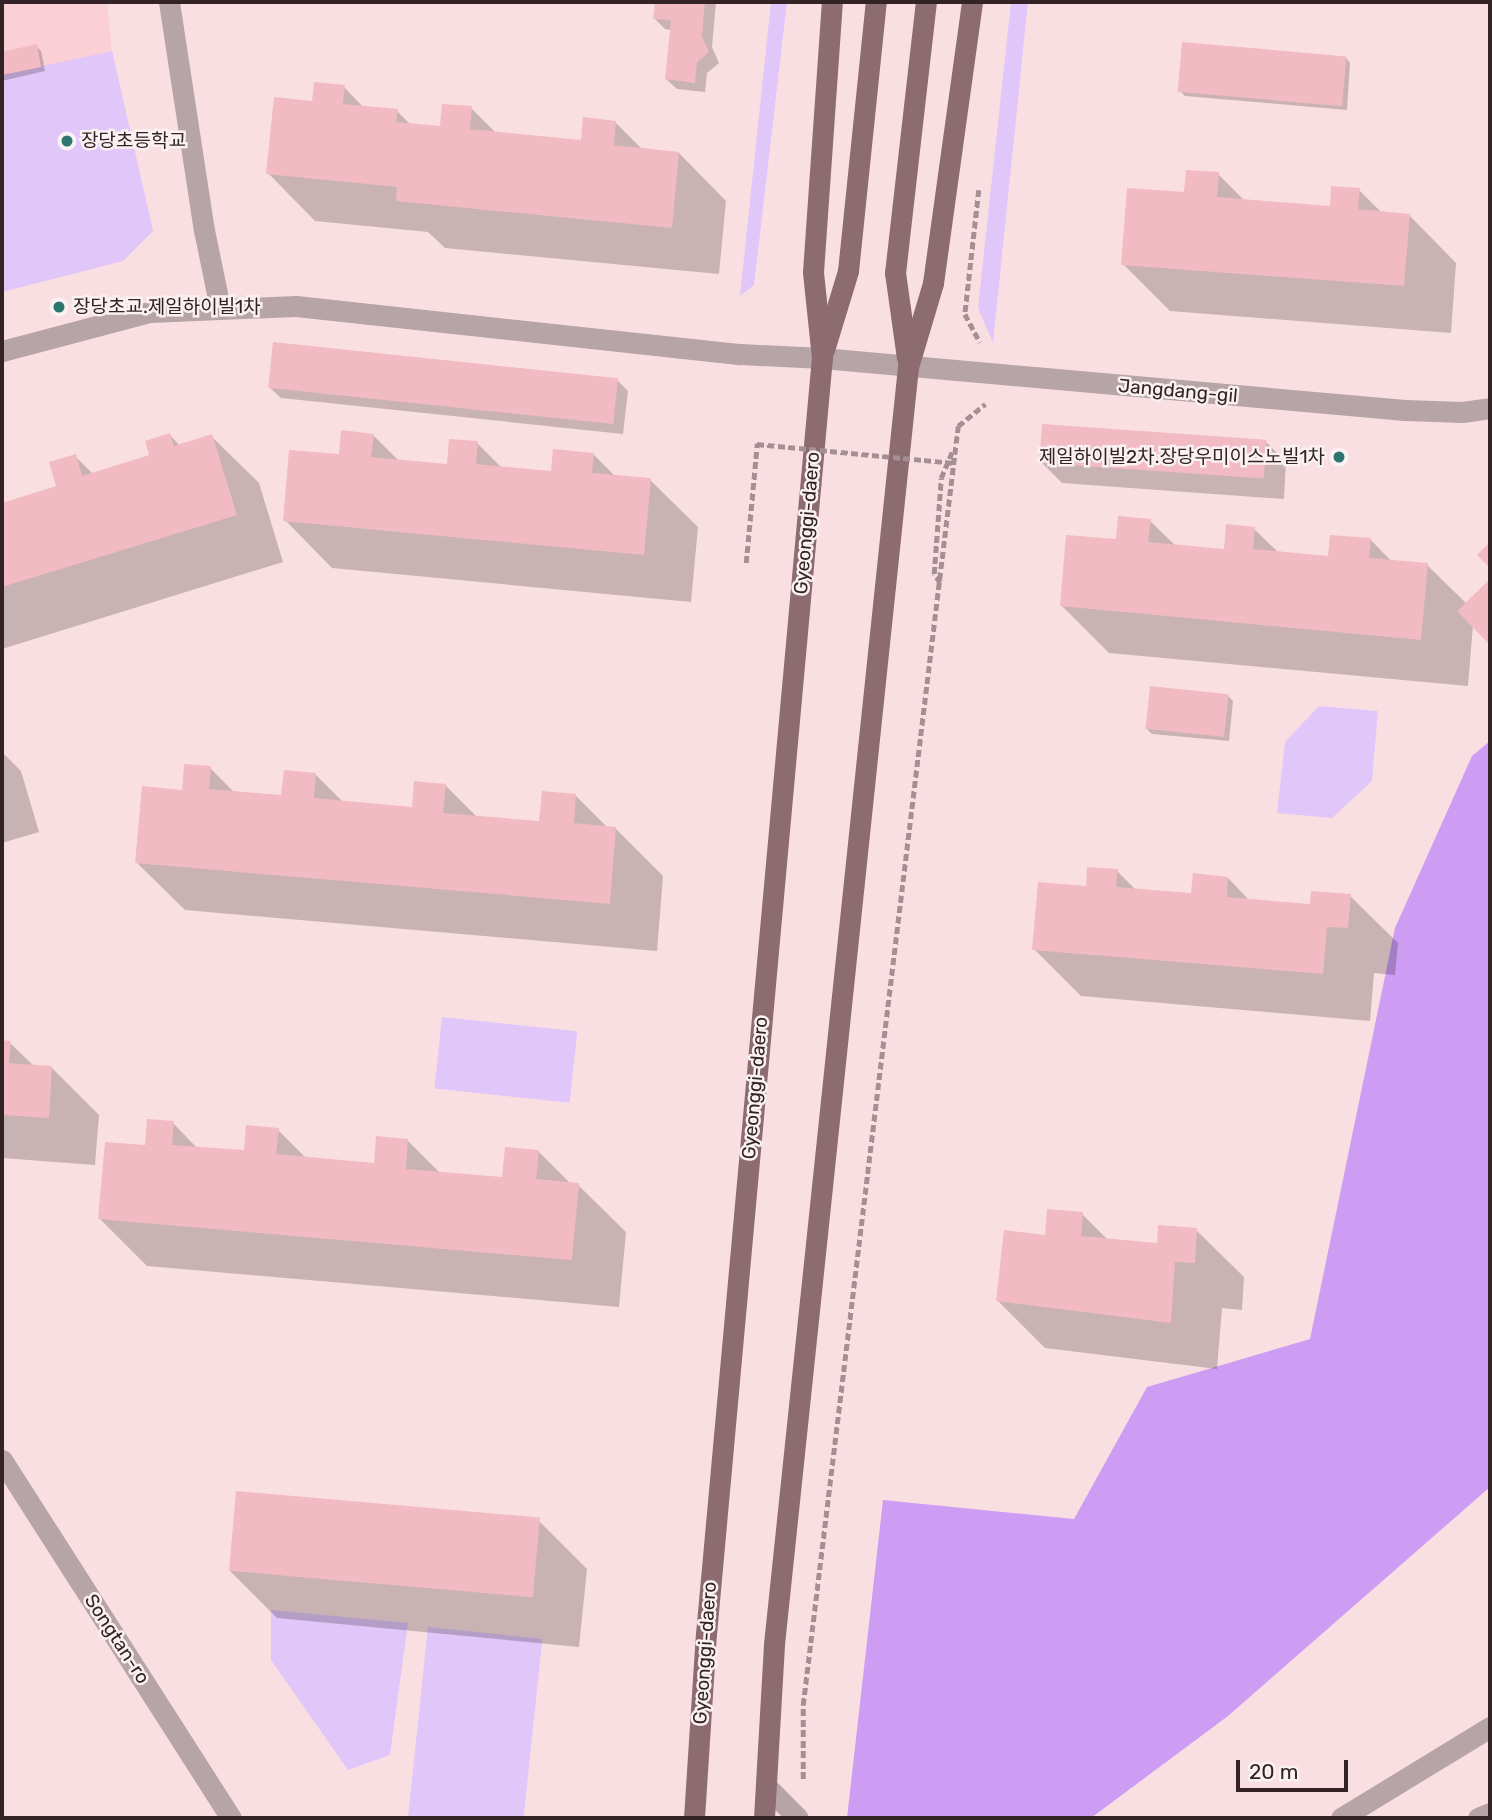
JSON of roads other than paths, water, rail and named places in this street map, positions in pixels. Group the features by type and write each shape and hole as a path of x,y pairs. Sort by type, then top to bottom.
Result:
{"main road":[{"name":"Gyeonggi-daero","path":"694,1818 706,1634 822,358 813,272 832,2"},
{"name":"Gyeonggi-daero","path":"822,358 848,271 876,2"},
{"path":"908,367 895,273 926,2"},
{"path":"764,1818 774,1644 908,367 933,283 972,2"}],"street":[{"path":"169,2 204,230 220,308"},
{"name":"Jangdang-gil","path":"2,351 150,312 296,306 740,354 822,358 1405,410 1462,412 1490,408"},
{"name":"Songtan-ro","path":"2,1460 231,1818"},
{"path":"1341,1818 1490,1727"},
{"path":"766,1786 798,1818"},
{"path":"1478,1818 1490,1813"}],"place":[{"name":"장당초등학교","path":"67,141"},
{"name":"장당초교.제일하이빌1차","path":"59,307"},
{"name":"제일하이빌2차.장당우미이스노빌1차","path":"1339,457"}]}
